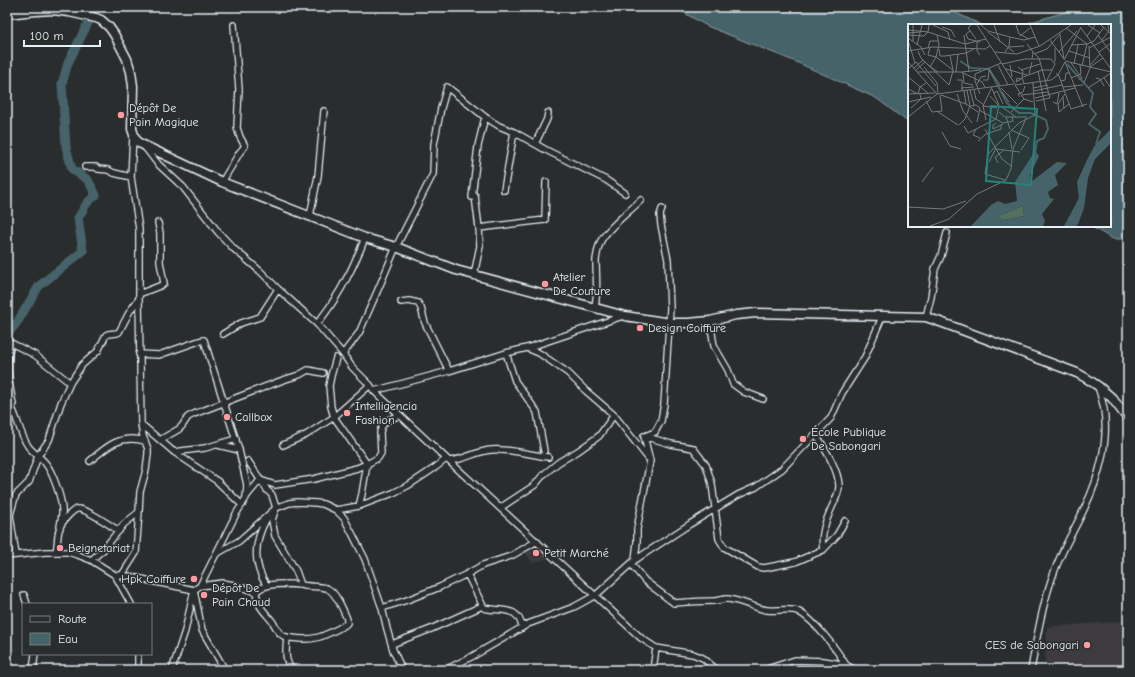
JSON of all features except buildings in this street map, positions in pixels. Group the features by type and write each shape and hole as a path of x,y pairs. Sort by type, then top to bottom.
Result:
{"street":[{"path":"7,14 53,10 69,12 101,20 111,30 127,59 131,72 133,86 131,177 139,229 139,354 141,424 148,454 146,470 140,492 140,512 136,553 122,575"},
{"path":"222,182 245,146 237,128 239,90 234,25"},
{"path":"343,354 359,333 396,247 433,174 434,144 447,87 485,117 499,126 514,132 606,180 625,193"},
{"path":"310,216 318,176 324,111"},
{"path":"535,144 547,118 548,112"},
{"path":"474,275 480,246 479,228 473,197 478,146 485,117"},
{"path":"504,190 514,132"},
{"path":"133,133 137,140 143,145 158,164 183,187 218,232 234,249 317,324 343,354 352,367 374,391 641,638 656,648 693,654 703,658 717,670"},
{"path":"143,145 222,182 366,238 396,247 456,270 625,316 670,323 710,321 746,314 926,317 1077,373 1098,386 1112,398 1128,419"},
{"path":"85,167 94,166 98,169 108,170 131,177"},
{"path":"479,228 545,220 546,182"},
{"path":"594,307 597,287 596,260 601,240 609,230 641,200"},
{"path":"644,436 655,432 661,421 670,323 668,260 660,215 662,209"},
{"path":"16,555 9,513 16,495 29,482 38,456 49,440 61,403 70,383 82,365 98,351 106,335 119,332 139,296 164,283 160,262 160,233 158,223"},
{"path":"926,317 931,297 935,269 941,256 947,233"},
{"path":"317,324 328,310 344,284 366,238"},
{"path":"223,334 241,323 260,317 278,289"},
{"path":"401,302 409,301 418,303 425,323 449,371"},
{"path":"374,391 527,348 625,316"},
{"path":"445,670 473,656 528,624 574,607 596,595 633,562 714,509 738,495 756,487 782,469 831,418 842,393 866,357 882,317"},
{"path":"710,321 714,346 728,370 733,384 744,392 763,399"},
{"path":"139,354 160,355 204,340 239,450 247,485 246,498"},
{"path":"18,425 9,385 9,341 34,355 70,383"},
{"path":"527,348 539,353 568,373 614,415 650,461"},
{"path":"506,353 515,381 537,412 544,450"},
{"path":"336,358 329,386 331,407 334,417 367,464 359,506"},
{"path":"160,440 182,426 188,417 207,408 299,375 308,370 323,373"},
{"path":"283,446 306,435 334,417 370,385"},
{"path":"1031,670 1036,637 1055,569 1086,506 1102,461 1105,437 1105,420 1104,409 1098,386"},
{"path":"7,398 28,446 47,465 60,497 63,512 56,552"},
{"path":"260,480 274,485 281,484 314,479 367,464 378,458 381,453 380,432 382,426 386,422 400,415"},
{"path":"500,508 535,485 558,462 578,451 599,436 614,415"},
{"path":"141,424 174,452 217,481 242,505"},
{"path":"816,434 830,457 839,485 838,493 823,529 823,550"},
{"path":"644,436 650,461 637,530 637,542 633,562 645,581 674,603 726,599 757,609 779,611 786,609 796,610 807,618 830,642 846,665"},
{"path":"644,436 671,444 694,448 706,465 713,492 714,509 721,543 724,547 758,567 764,568 795,562 823,550 837,536 845,521"},
{"path":"90,461 114,443 132,438 145,441"},
{"path":"174,452 198,450 236,439"},
{"path":"218,445 239,450"},
{"path":"336,510 359,506 393,493 448,460 460,459 491,450 502,450 548,457"},
{"path":"248,461 266,490 272,495 276,508 272,520 275,536 296,571 301,585"},
{"path":"200,586 236,514 260,480"},
{"path":"216,554 239,541 276,508 289,503 309,502 323,504 336,510 344,518 365,559 382,608 392,644 402,670"},
{"path":"60,528 66,517 75,510 80,509 94,515 118,530"},
{"path":"91,560 103,550 118,530 140,512"},
{"path":"267,586 259,571 256,553 259,535 268,516"},
{"path":"382,608 440,587 484,565 511,556 536,541"},
{"path":"7,556 56,552 74,553 91,560 115,575 130,603"},
{"path":"467,574 484,608 516,614 521,621 522,628"},
{"path":"115,575 122,575 194,590"},
{"path":"172,670 185,631 194,590 200,586 223,583 256,592"},
{"path":"301,585 325,588 330,590 335,595 347,619 347,623 346,625 314,639 296,639 287,637 281,634 262,610 257,601 256,592 261,587 267,586 301,585"},
{"path":"194,590 202,630 222,669"},
{"path":"24,595 27,603"},
{"path":"392,644 431,629 482,606"},
{"path":"287,637 285,657 292,670"},
{"path":"654,670 656,648"},
{"path":"33,670 35,655"},
{"path":"138,655 138,670"},
{"path":"764,670 795,660 824,660 846,665 855,670"}],"shaded area":[{"name":"Petit Marché","path":"536,543 548,554 546,559 533,563 524,551"},
{"name":"CES de Sabongari","path":"1128,621 1128,670 1102,670 1045,663 1047,627"}],"water":[{"path":"674,7 943,7 980,24 908,24 908,122 876,98 796,62 707,26"},
{"path":"1083,7 1128,7 1128,239 1113,239 1092,227 1111,227 1111,24 1024,24"}],"waterway":[{"path":"7,335 18,321 39,286 83,251 78,218 87,203 96,195 88,180 72,169 66,147 62,84 68,63 93,13 94,7"}],"place":[{"name":"Dépôt De Pain Magique","path":"121,115"},
{"name":"Atelier De Couture","path":"545,284"},
{"name":"Design Coiffure","path":"640,328"},
{"name":"Intelligencia Fashion","path":"347,413"},
{"name":"Callbox","path":"227,417"},
{"name":"École Publique De Sabongari","path":"803,439"},
{"name":"Beignetariat","path":"60,548"},
{"name":"Petit Marché","path":"536,553"},
{"name":"Hpk Coiffure","path":"194,579"},
{"name":"Dépôt De Pain Chaud","path":"204,595"},
{"name":"CES de Sabongari","path":"1087,645"}]}
